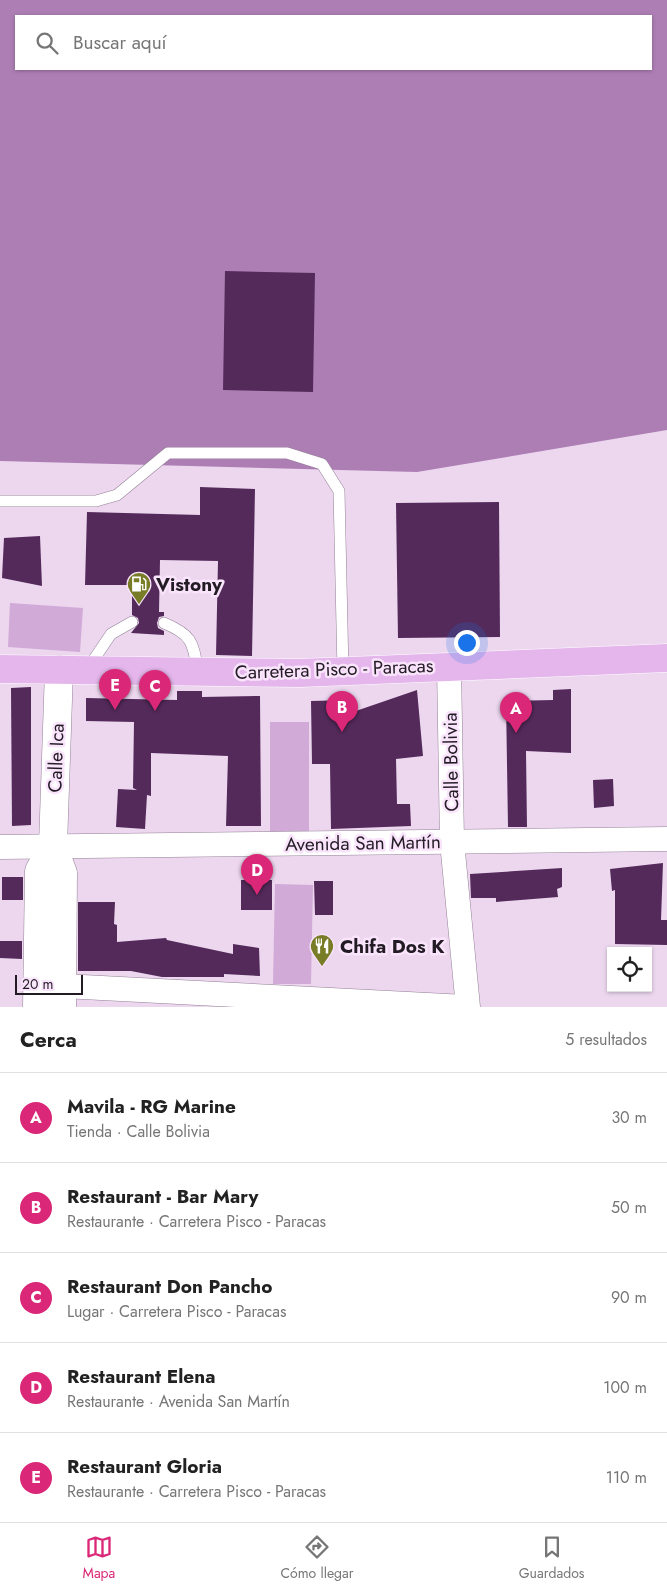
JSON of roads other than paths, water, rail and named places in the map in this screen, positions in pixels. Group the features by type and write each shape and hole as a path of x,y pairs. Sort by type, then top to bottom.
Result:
{"main road":[{"name":"Carretera Pisco - Paracas","path":"0,669 300,673 667,658"}],"street":[{"name":"Calle Bolivia","path":"449,666 452,842 467,1007"},
{"name":"Calle Ica","path":"50,996 63,873 53,846 59,670"},
{"name":"Avenida San Martín","path":"0,847 667,839"},
{"path":"50,996 467,1007"}],"lane":[{"path":"0,501 96,501 117,495 168,453 287,453 322,464 339,491 343,672"},
{"path":"86,670 110,634 132,622"},
{"path":"164,623 180,630 193,641 198,672"}],"place":[{"name":"Vistony","path":"139,605"},
{"name":"Restaurant Gloria","path":"115,710"},
{"name":"Restaurant Don Pancho","path":"155,711"},
{"name":"Restaurant - Bar Mary","path":"342,732"},
{"name":"Mavila - RG Marine","path":"516,733"},
{"name":"Restaurant Elena","path":"257,895"},
{"name":"Chifa Dos K","path":"322,967"}]}
